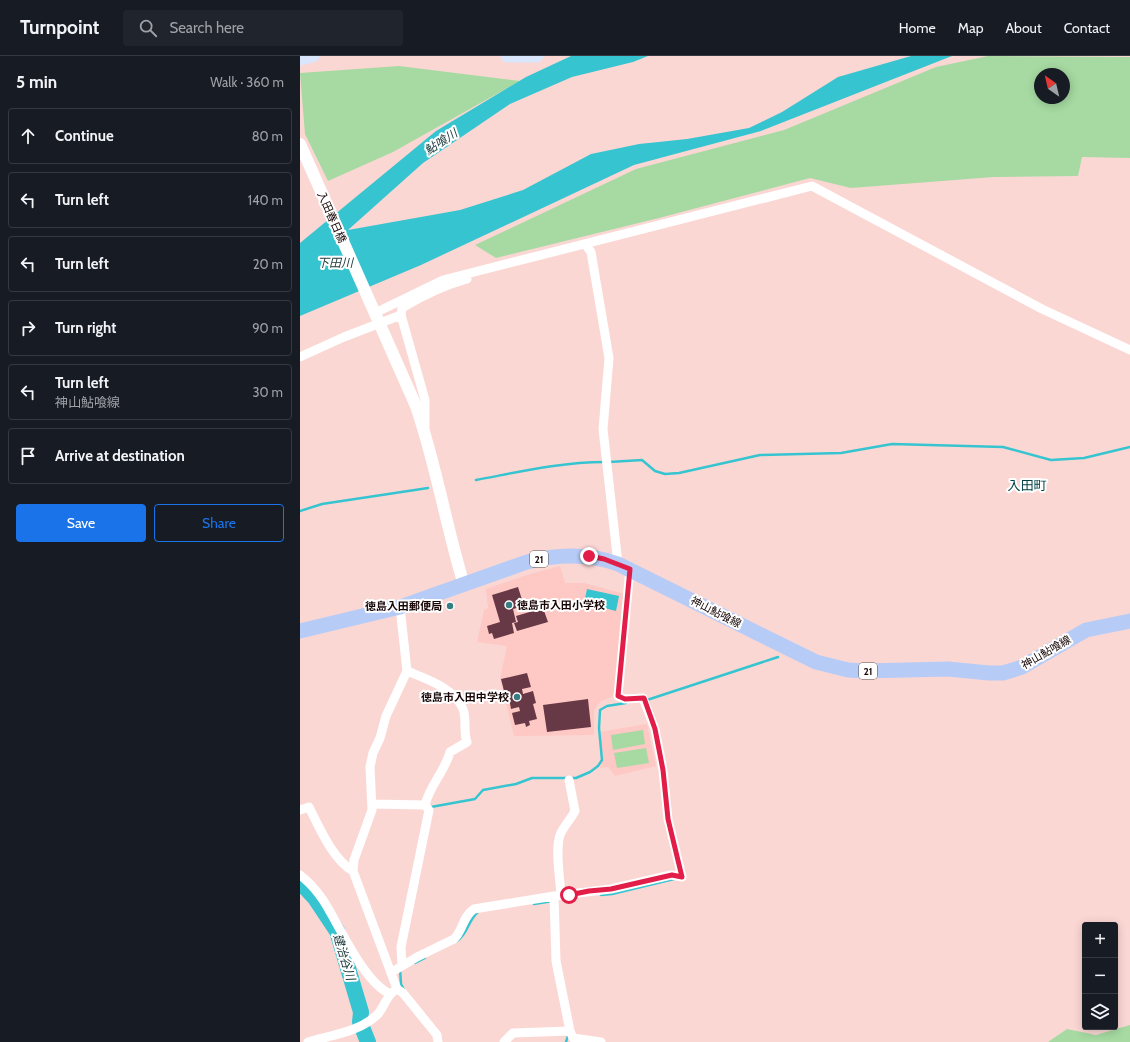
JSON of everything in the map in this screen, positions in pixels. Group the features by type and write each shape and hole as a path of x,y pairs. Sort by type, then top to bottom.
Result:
{"main road":[{"path":"300,59 313,56"},
{"path":"507,56 537,56"},
{"name":"神山鮎喰線","path":"300,631 400,607 544,558 574,555 589,556 624,566 816,662 848,670 884,671 948,669 1003,673 1022,667 1086,630 1130,621"}],"street":[{"name":"入田春日橋","path":"300,144 416,406 426,434 454,551 464,585"},
{"path":"375,313 443,280 812,186 1042,309 1130,350"},
{"path":"392,972 402,965 454,939 457,936 465,917 474,909 611,889 672,875 682,877 668,819 663,770 655,729 644,700 625,699 618,696 624,566 606,462 603,429 609,358 591,252 585,244"},
{"path":"426,434 425,400 401,315 402,308 440,289 501,268 506,263"},
{"path":"300,357 344,337 401,315"},
{"path":"308,1042 362,1026 379,1013 394,991 392,972 353,871 354,860 372,810 370,767 373,753 380,738 386,716 407,671 400,607"},
{"path":"402,965 401,947 428,795 447,764 450,752 467,742 464,735 465,722 463,709 458,700 444,689 407,671"},
{"path":"569,780 575,811 560,833 557,843 556,851 559,859 556,898 556,961 570,1031 573,1038 601,1042"},
{"path":"372,804 427,807"},
{"path":"300,810 308,807 326,841 348,868 353,871"},
{"path":"300,875 323,900 367,974 382,991 403,993 437,1035 438,1042"},
{"path":"504,1042 514,1033 570,1031"}],"shaded area":[{"path":"560,566 565,583 584,583 625,594 617,687 612,697 601,701 594,710 594,735 514,736 500,679 507,646 477,642 484,610 488,608 486,589 530,574"},
{"path":"647,724 656,766 615,776 608,767 600,768 603,756 599,732"}],"green space":[{"path":"988,56 1130,57 1130,158 1082,157 1078,176 994,177 851,188 810,178 659,218 496,258 475,245 636,169 784,130 936,67"},
{"path":"399,66 520,81 393,152 328,181 305,134 300,73"},
{"path":"643,730 645,744 613,750 611,735"},
{"path":"646,748 649,763 617,768 614,753"},
{"path":"1130,1025 1130,1042 1048,1042 1067,1029 1096,1035 1118,1030 1118,1029"}],"water":[{"name":"下田川","path":"571,56 648,56 633,62 572,77 510,104 423,163 348,230 460,210 523,190 591,154 639,144 687,139 749,128 782,112 838,77 911,56 952,56 761,131 634,165 421,265 300,316 300,243 436,131 526,77"},
{"path":"587,589 619,596 616,611 584,603"}],"building":[{"path":"518,587 524,606 513,609 516,622 512,623 514,633 494,639 492,633 489,634 487,626 500,622 492,595"},
{"path":"543,608 548,622 517,631 514,623 518,622 516,616"},
{"path":"527,673 531,687 522,689 523,694 533,691 536,703 533,704 537,719 529,721 530,725 526,727 525,723 515,725 512,713 520,711 519,707 511,709 509,698 506,699 501,679"},
{"path":"588,699 591,727 547,732 543,705"}],"waterway":[{"path":"609,462 642,460 655,471 665,474 679,473 760,455 841,453 892,444 1003,447 1051,460 1084,458 1130,447"},
{"path":"476,480 556,466 588,462 604,462"},
{"path":"300,511 322,504 428,488"},
{"path":"647,700 778,657"},
{"path":"431,807 475,799 483,790 516,784 532,778 576,778 590,772 598,766 602,760 599,728 600,710 607,706 626,703"},
{"path":"601,895 612,894 674,879"},
{"name":"建治谷川","path":"300,882 315,898 337,931 361,1012 360,1022 368,1042"},
{"path":"534,904 553,901"},
{"path":"457,941 464,935 472,919 478,912"},
{"path":"415,963 425,958"},
{"path":"400,969 401,984 404,990"},
{"path":"566,1042 568,1036"}],"place":[{"name":"徳島市入田小学校","path":"509,605"},
{"name":"徳島入田郵便局","path":"450,606"},
{"name":"徳島市入田中学校","path":"517,697"}],"district":[{"name":"入田町","path":"1027,485"}],"route":[{"path":"569,895 611,889 672,875 682,877 668,819 663,770 655,729 644,698 625,699 618,696 630,569 604,559 589,556"}],"water label":[{"name":"鮎喰川","path":"441,142"}]}
